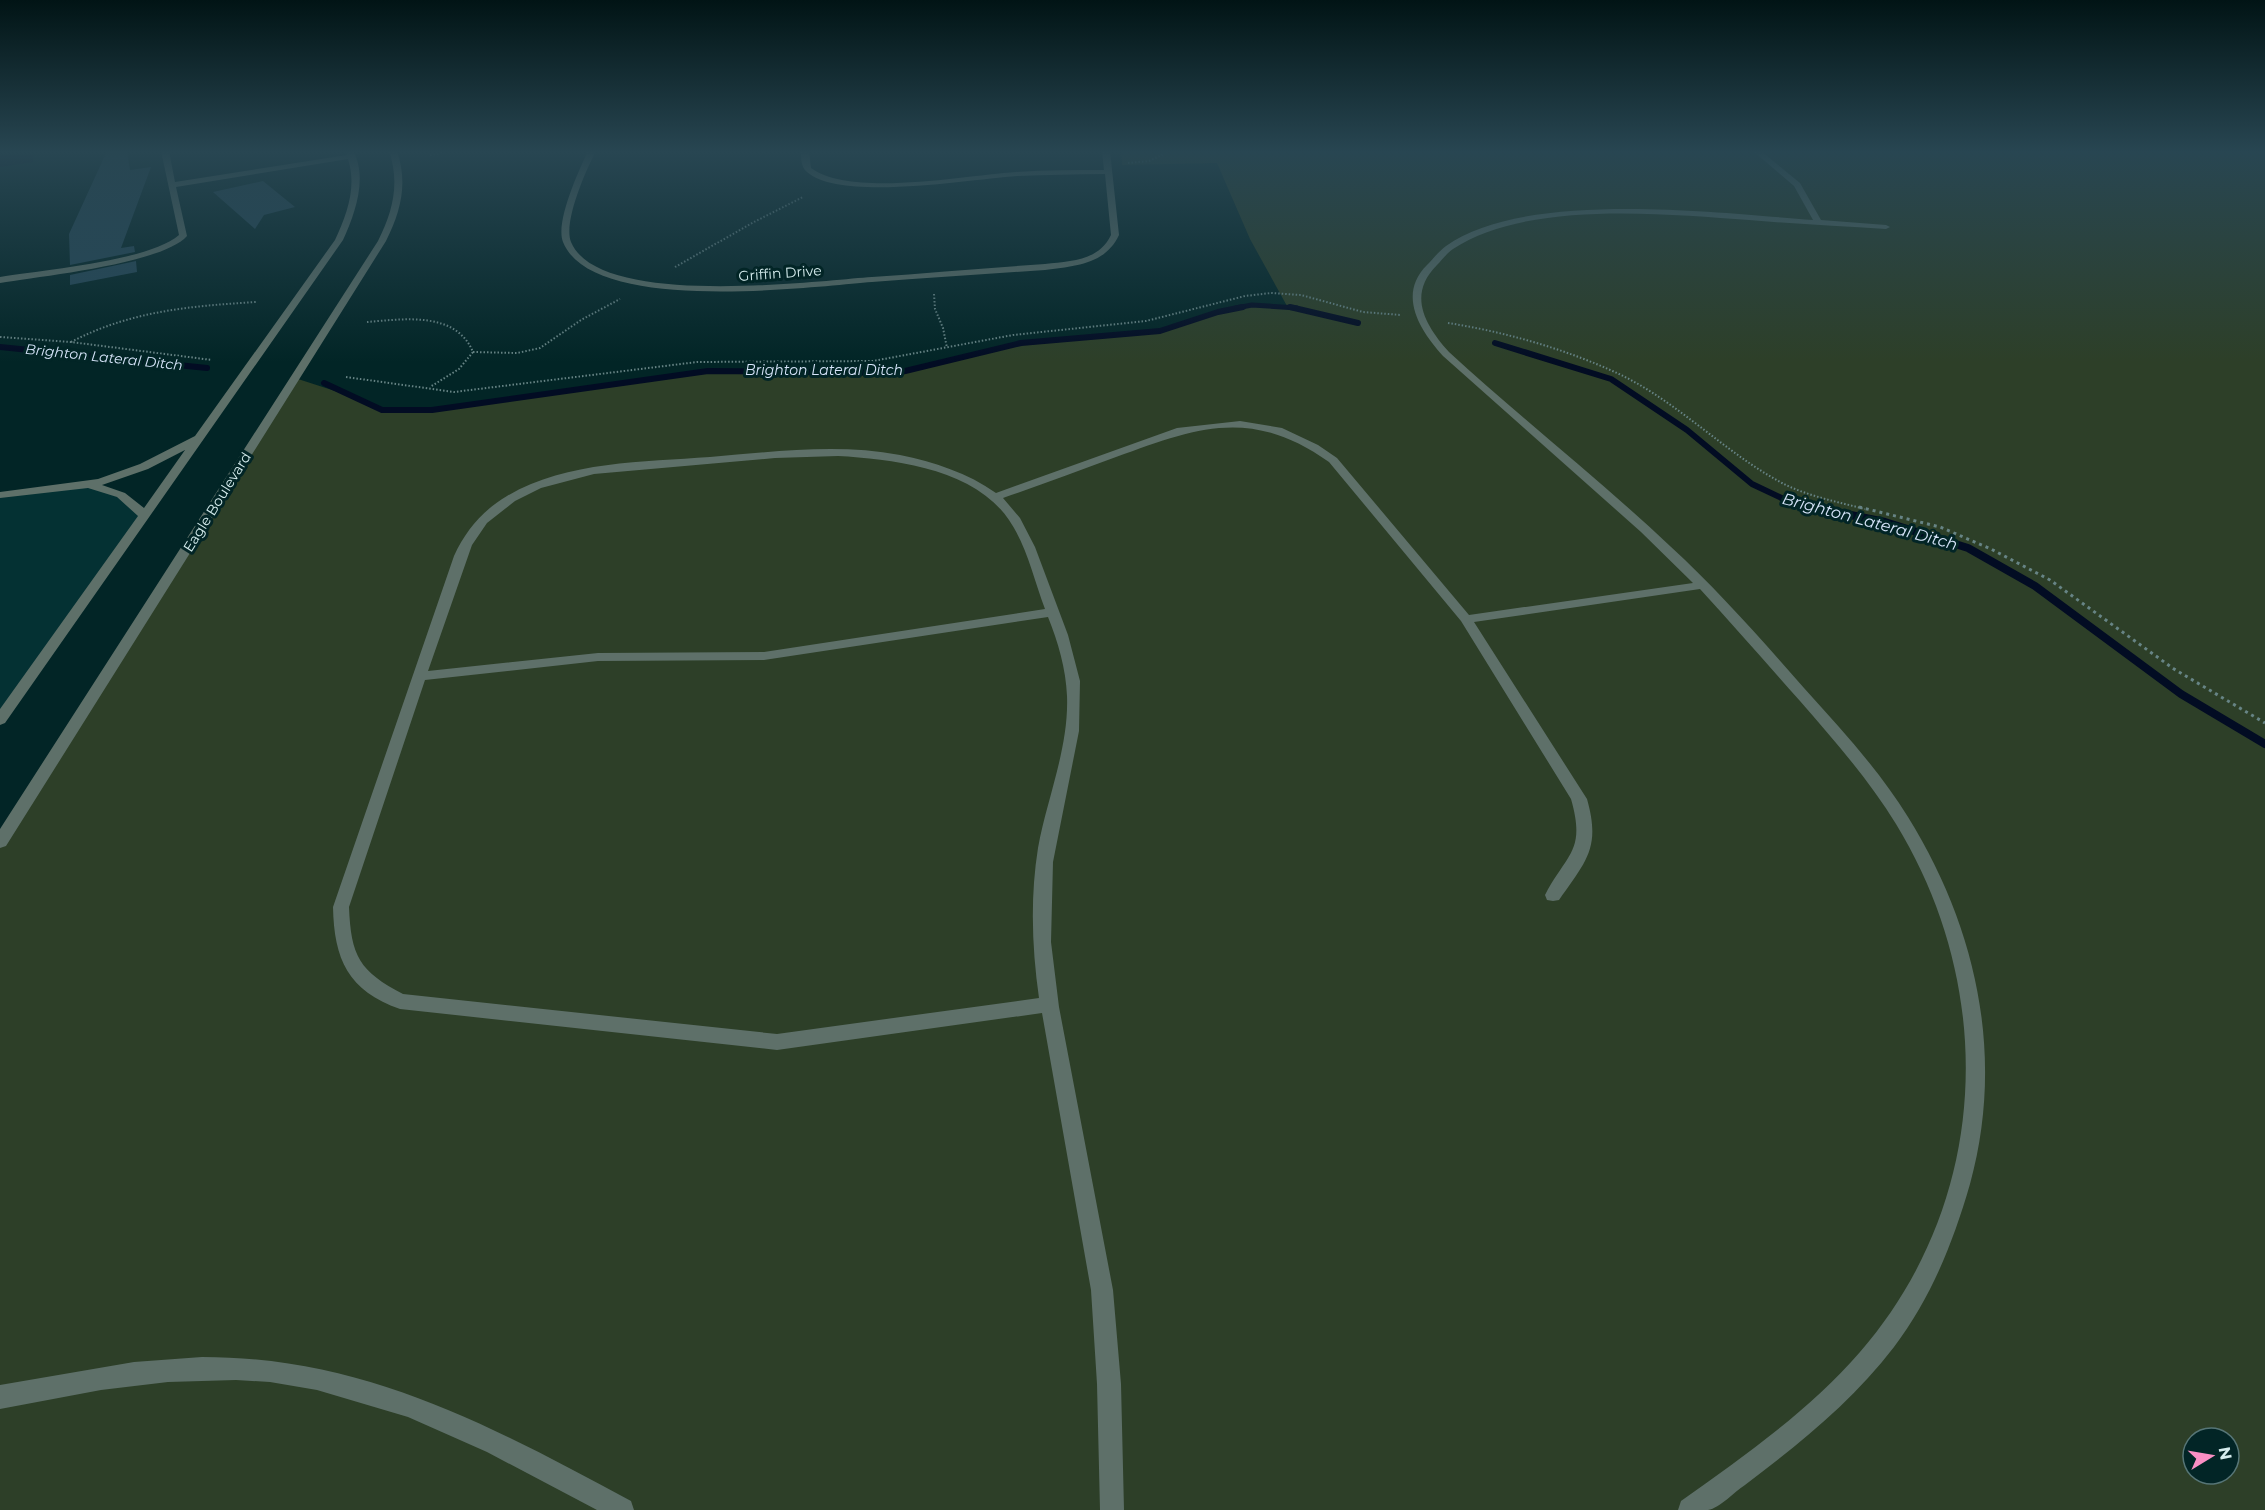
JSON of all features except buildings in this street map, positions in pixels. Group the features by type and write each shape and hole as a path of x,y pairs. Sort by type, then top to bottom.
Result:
{"street":[{"path":"0,280 147,255 176,242 183,236 180,221"},
{"path":"0,720 339,240 346,221"},
{"name":"Eagle Boulevard","path":"0,842 382,241 391,221"},
{"name":"Griffin Drive","path":"567,221 567,244 579,258 593,267 646,284 705,290 764,289 1045,267 1076,262 1102,253 1109,248 1115,236 1113,221"},
{"path":"1522,221 1505,225 1461,242 1436,258 1422,277 1416,296 1420,319 1434,341 1446,354 1646,530 1704,585 1843,741 1903,822 1929,868 1949,915 1964,962 1975,1014 1979,1063 1976,1115 1967,1167 1946,1228 1921,1285 1887,1338 1847,1384 1804,1425 1690,1510"},
{"path":"1809,221 1886,227"},
{"path":"996,497 1177,431 1224,423 1246,423 1270,427 1316,446 1333,460 1446,592 1466,619 1579,800 1586,820 1586,845 1553,895"},
{"path":"0,495 86,485 147,465 201,437"},
{"path":"1050,1004 777,1042 400,1001 375,989 354,971 341,941 341,907 460,556 469,537 486,517 511,499 538,485 574,475 610,469 826,452 906,459 939,468 996,497 1010,513 1023,533 1069,655 1075,683 1074,717 1046,850 1042,892 1043,953 1106,1326 1112,1510"},
{"path":"86,485 110,489 126,496 144,516"},
{"path":"1466,619 1704,585"},
{"path":"420,676 544,661 601,657 729,659 764,656 1053,612"},
{"path":"0,1397 105,1377 167,1370 270,1371 315,1379 378,1396 443,1418 505,1446 622,1510"}],"path":[{"path":"669,270 753,221"},
{"path":"934,293 934,309 943,327 944,342 947,348"},
{"path":"346,377 454,392 697,362 873,361 1013,335 1146,321 1245,296 1271,293 1301,294 1363,312 1401,315"},
{"path":"429,388 459,369 473,352 533,350 623,297"},
{"path":"71,342 95,327 166,309 256,302"},
{"path":"367,322 394,320 436,322 458,329 471,341 473,352"},
{"path":"1441,323 1473,327 1554,349 1618,374 1676,408 1750,465 1784,484 1830,500 1940,527 1991,549 2050,580 2174,669 2265,723"},
{"path":"0,337 71,342 212,360"}],"shaded area":[{"path":"86,485 110,489 144,516 0,720 0,495"}],"green space":[{"path":"1242,221 2265,221 2265,1510 0,1510 0,845 298,379 366,401 382,410 432,410 708,371 897,373 1021,343 1160,331 1218,312 1252,305 1287,306"}],"waterway":[{"name":"Brighton Lateral Ditch","path":"1236,308 1252,305 1293,308"},
{"name":"Brighton Lateral Ditch","path":"324,383 382,410 432,410 708,371 897,373 1021,343 1160,331 1218,312 1243,307"},
{"name":"Brighton Lateral Ditch","path":"1293,308 1358,323"},
{"name":"Brighton Lateral Ditch","path":"1495,343 1611,379 1687,430 1752,484 1792,503 1819,509"},
{"name":"Brighton Lateral Ditch","path":"0,347 207,368"},
{"name":"Brighton Lateral Ditch","path":"1812,507 1885,522 1968,548 2035,586 2181,694 2265,744"}]}
